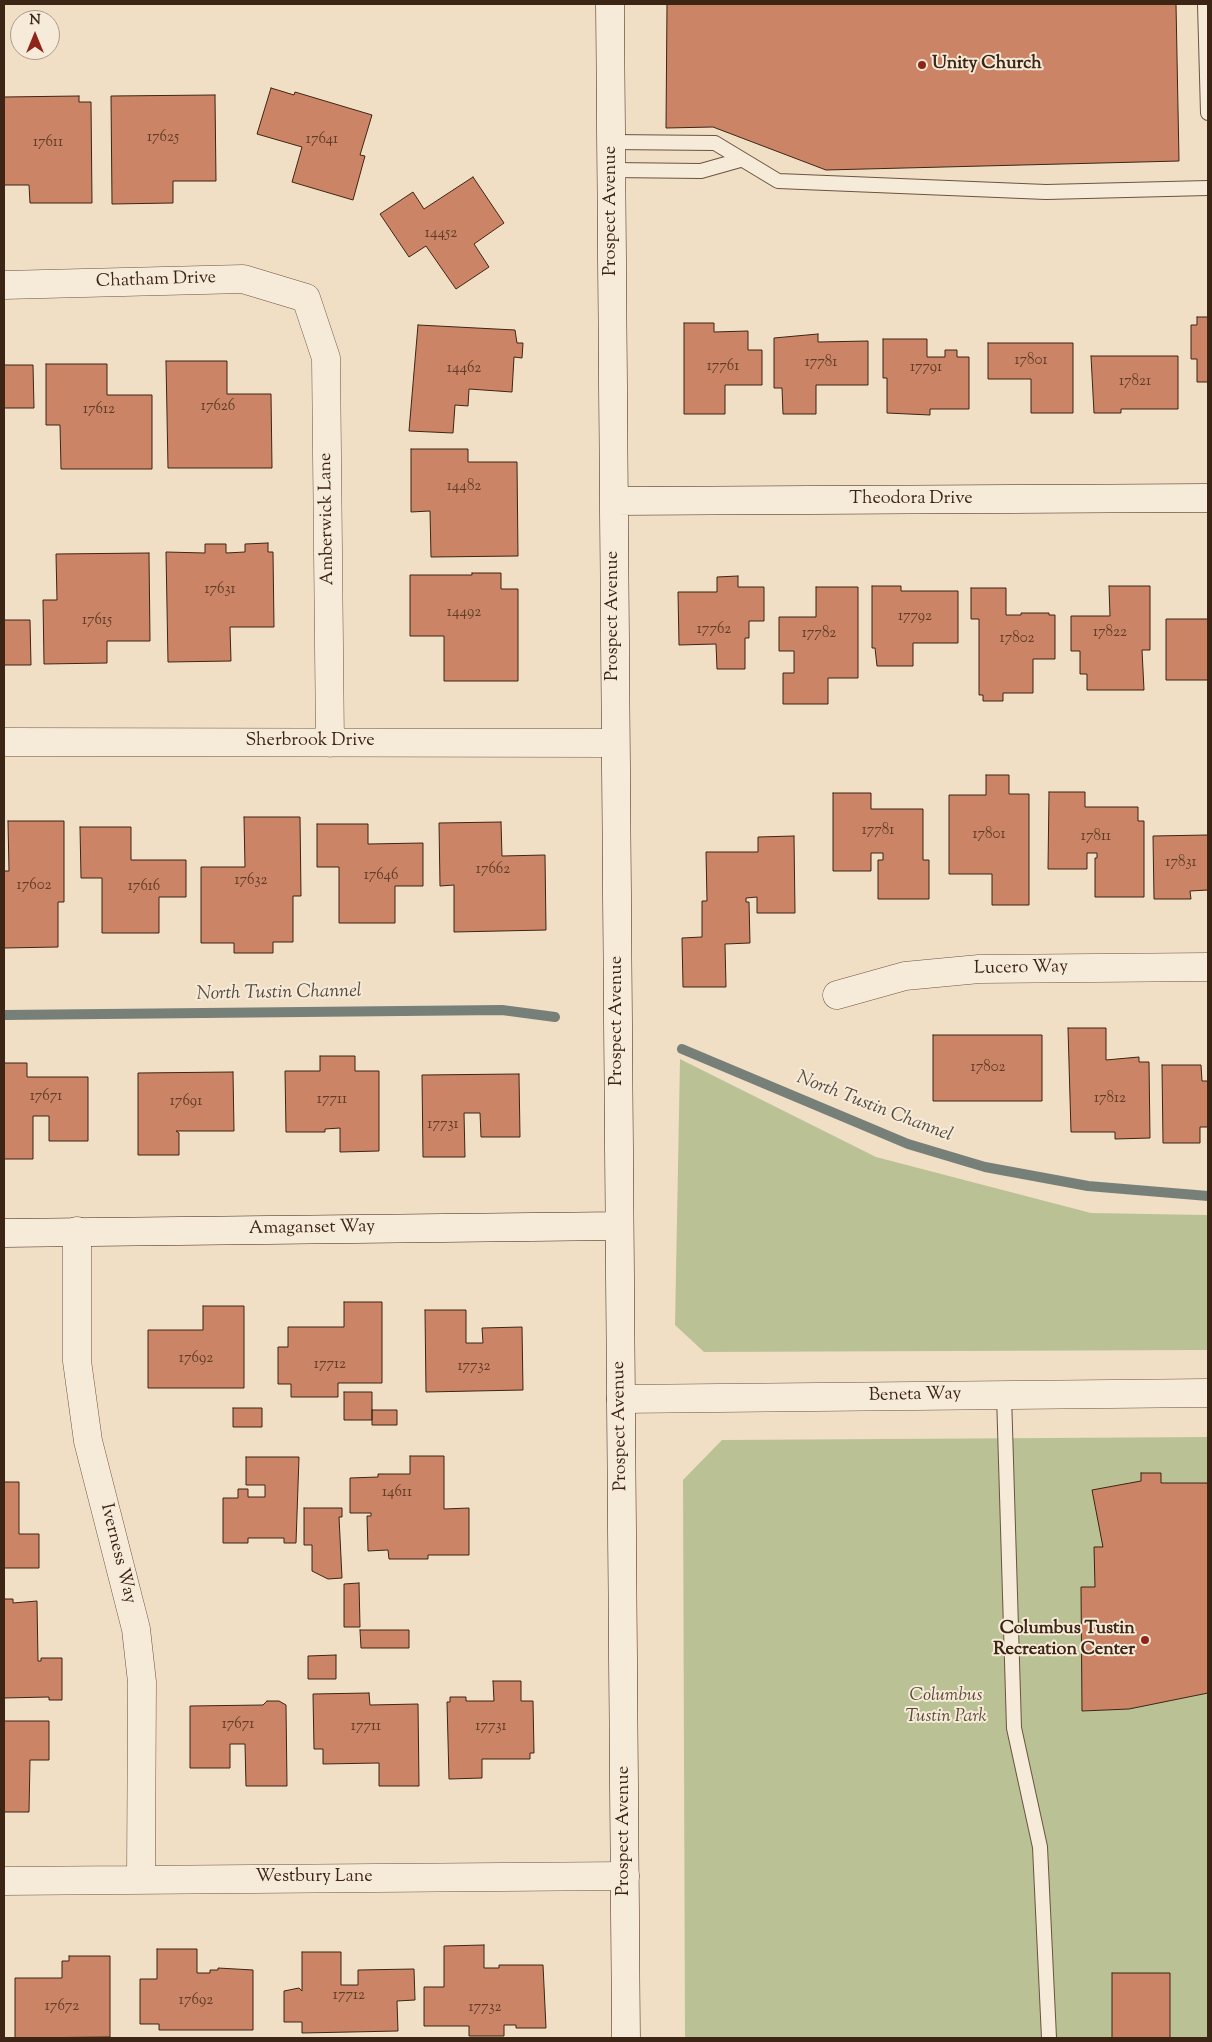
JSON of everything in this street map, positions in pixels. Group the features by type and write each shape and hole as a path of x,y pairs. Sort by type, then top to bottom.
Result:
{"street":[{"name":"Prospect Avenue","path":"610,4 626,2038"},
{"name":"Chatham Drive","path":"4,285 243,279 306,298"},
{"name":"Amberwick Lane","path":"306,298 326,358 330,742"},
{"name":"Theodora Drive","path":"614,501 1208,498"},
{"name":"Sherbrook Drive","path":"4,742 615,742"},
{"name":"Lucero Way","path":"837,995 905,976 979,969 1208,967"},
{"name":"Amaganset Way","path":"4,1234 77,1231 620,1226"},
{"name":"Iverness Way","path":"77,1231 77,1361 88,1441 136,1629 142,1682 141,1879"},
{"name":"Beneta Way","path":"621,1399 1208,1393"},
{"name":"Westbury Lane","path":"4,1881 625,1876"}],"lane":[{"path":"1205,4 1208,113"},
{"path":"611,142 715,143 740,160 778,181 1046,192 1208,188"},
{"path":"612,170 701,171 740,160"},
{"path":"1004,1395 1014,1728 1040,1847 1049,2038"}],"green space":[{"path":"680,1059 876,1157 1091,1213 1208,1215 1208,1350 704,1352 675,1325"},
{"name":"Columbus Tustin Park","path":"1208,1437 1208,2038 685,2038 683,1480 722,1440"}],"building":[{"name":"Unity Church","path":"667,4 1176,4 1179,161 826,170 713,127 666,128"},
{"path":"271,88 294,95 295,92 372,115 360,155 365,156 353,200 292,182 302,147 257,134"},
{"path":"215,95 216,181 173,181 173,203 112,204 111,96"},
{"path":"79,96 79,102 91,102 92,203 30,203 29,185 4,185 4,97"},
{"path":"473,177 504,223 474,244 489,267 456,289 426,246 409,257 380,214 413,192 424,209"},
{"path":"1197,317 1208,317 1208,382 1197,382 1197,359 1191,359 1191,325 1197,325"},
{"path":"684,323 714,323 714,332 748,331 748,350 762,350 762,385 725,385 725,414 684,414"},
{"path":"418,325 515,330 517,343 523,343 522,358 514,357 512,392 469,389 468,406 455,405 453,433 409,431"},
{"path":"818,334 818,342 868,341 868,385 816,385 816,414 783,414 782,388 774,388 774,338"},
{"path":"883,339 927,339 927,357 945,357 945,350 957,350 957,357 969,357 969,409 930,409 930,415 887,413 887,378 883,378"},
{"path":"988,343 1073,343 1073,413 1031,413 1031,379 988,379"},
{"path":"1091,356 1178,356 1178,409 1121,409 1121,413 1094,413"},
{"path":"166,361 227,361 227,394 271,394 272,468 168,468"},
{"path":"46,364 107,364 107,395 152,395 152,469 61,469 60,425 46,425"},
{"path":"4,365 33,365 34,408 4,408"},
{"path":"411,449 468,449 468,462 517,462 518,556 431,557 430,511 411,512"},
{"path":"268,543 268,552 273,552 274,627 230,627 231,661 168,662 166,552 205,553 205,544 226,544 226,553 245,552 245,544"},
{"path":"149,553 150,641 107,641 107,663 44,664 43,600 57,600 56,554"},
{"path":"472,573 501,573 501,589 518,589 518,681 444,681 444,636 410,636 410,575 472,575"},
{"path":"738,576 738,587 764,587 764,621 749,621 749,638 745,638 745,669 717,669 716,644 679,645 678,592 717,592 717,577"},
{"path":"872,586 901,586 901,591 958,591 958,643 913,643 913,666 877,666 875,648 872,648"},
{"path":"1109,586 1150,586 1150,650 1142,650 1144,690 1087,690 1087,674 1080,674 1080,651 1071,651 1071,616 1110,616"},
{"path":"816,587 858,587 858,678 828,678 828,704 783,704 783,673 794,673 794,651 779,651 779,617 816,617"},
{"path":"971,588 1006,588 1006,615 1049,613 1049,615 1055,615 1055,659 1033,659 1033,693 1003,693 1003,701 983,701 983,695 979,695 979,619 971,619"},
{"path":"1166,619 1208,619 1208,680 1166,680"},
{"path":"4,620 30,620 31,665 4,665"},
{"path":"986,775 1009,775 1009,794 1029,794 1029,905 992,905 992,874 949,874 949,795 986,795"},
{"path":"1049,792 1085,792 1085,807 1138,807 1138,821 1144,821 1144,897 1095,897 1095,858 1097,858 1097,853 1087,853 1087,869 1048,869"},
{"path":"833,793 871,793 871,809 923,809 923,860 929,860 929,899 878,899 878,860 883,860 883,853 871,853 871,871 833,871"},
{"path":"244,817 300,817 301,896 293,896 293,942 273,942 273,953 234,953 234,943 201,943 201,867 245,867"},
{"path":"8,821 64,821 64,902 58,902 58,947 4,948 4,871 9,871"},
{"path":"501,822 502,856 545,855 546,930 454,932 454,885 440,886 439,823"},
{"path":"317,824 368,824 368,844 423,843 423,886 395,886 395,923 339,923 339,867 317,867"},
{"path":"80,827 131,827 131,860 186,860 186,897 159,897 159,933 102,933 102,878 81,878"},
{"path":"1208,835 1208,890 1190,891 1191,899 1154,899 1153,836"},
{"path":"794,836 795,913 757,913 757,897 746,898 746,902 749,902 750,943 725,944 726,987 683,987 682,938 702,937 702,901 707,901 706,852 758,852 758,837"},
{"path":"1068,1028 1106,1028 1106,1060 1139,1057 1139,1062 1149,1062 1150,1138 1115,1139 1115,1132 1071,1132"},
{"path":"933,1035 1042,1035 1042,1101 933,1101"},
{"path":"320,1056 355,1056 355,1071 379,1071 379,1151 340,1152 340,1128 325,1129 325,1132 286,1132 285,1071 320,1071"},
{"path":"4,1063 27,1063 27,1077 88,1077 88,1141 49,1141 49,1116 33,1116 33,1159 4,1159"},
{"path":"1162,1065 1201,1065 1202,1081 1208,1081 1208,1127 1200,1127 1200,1143 1163,1143"},
{"path":"233,1072 234,1131 176,1131 179,1133 179,1155 138,1155 138,1073"},
{"path":"519,1074 520,1137 481,1137 480,1113 464,1113 465,1157 423,1157 422,1075"},
{"path":"344,1302 382,1302 382,1383 338,1383 338,1397 291,1397 291,1384 278,1384 278,1347 288,1347 288,1327 344,1327"},
{"path":"203,1306 244,1306 244,1388 148,1388 148,1330 203,1330"},
{"path":"425,1310 466,1310 466,1343 483,1343 482,1328 522,1327 523,1390 426,1392"},
{"path":"344,1392 372,1392 372,1420 344,1420"},
{"path":"233,1408 262,1408 262,1427 233,1427"},
{"path":"372,1410 397,1410 397,1425 372,1425"},
{"path":"410,1456 444,1456 444,1509 469,1508 469,1555 428,1555 428,1559 389,1559 388,1550 368,1551 367,1516 371,1516 371,1513 350,1513 350,1478 378,1477 378,1474 410,1474"},
{"path":"246,1457 299,1457 296,1543 284,1543 284,1538 248,1538 248,1543 223,1543 223,1498 238,1498 238,1489 248,1489 248,1497 265,1497 265,1485 246,1485"},
{"name":"Columbus Tustin Recreation Center","path":"1141,1473 1161,1473 1161,1483 1208,1483 1208,1693 1129,1709 1082,1711 1081,1587 1095,1587 1094,1547 1103,1547 1092,1490 1141,1481"},
{"path":"4,1482 19,1482 19,1534 39,1534 39,1568 4,1568"},
{"path":"304,1508 342,1508 342,1517 339,1517 342,1578 328,1579 312,1571 312,1545 304,1545"},
{"path":"359,1583 360,1627 344,1627 344,1584"},
{"path":"4,1599 13,1599 13,1603 37,1601 38,1661 41,1661 41,1658 62,1658 62,1700 49,1700 49,1697 4,1698"},
{"path":"360,1630 409,1630 409,1648 361,1648"},
{"path":"336,1655 336,1679 308,1679 308,1656"},
{"path":"493,1681 521,1681 521,1701 533,1701 534,1753 530,1753 530,1759 482,1759 482,1778 449,1779 447,1702 450,1702 450,1697 466,1697 466,1701 494,1701"},
{"path":"369,1693 370,1705 418,1704 419,1786 379,1786 379,1763 323,1764 323,1749 314,1749 313,1694"},
{"path":"267,1701 279,1701 286,1705 287,1786 246,1786 245,1744 230,1744 230,1768 190,1768 190,1706 263,1705"},
{"path":"4,1721 49,1721 49,1760 30,1760 29,1812 4,1812"},
{"path":"484,1945 484,1968 499,1968 499,1965 543,1965 546,2028 516,2028 516,2025 504,2025 504,2036 469,2036 469,2026 424,2026 424,1987 444,1987 444,1946"},
{"path":"157,1949 197,1949 197,1973 210,1973 210,1970 218,1970 218,1968 253,1970 253,2030 159,2030 159,2024 140,2024 140,1979 157,1979"},
{"path":"302,1952 341,1952 341,1985 358,1985 358,1970 414,1969 415,2000 397,2001 398,2031 302,2033 302,2022 284,2022 284,1991 299,1988 302,1991"},
{"path":"69,1956 110,1956 110,2037 15,2038 15,1978 62,1978 62,1961 69,1961"},
{"path":"1112,1973 1170,1973 1170,2038 1112,2038"}],"waterway":[{"name":"North Tustin Channel","path":"4,1015 502,1010 555,1017"},
{"name":"North Tustin Channel","path":"682,1049 908,1144 985,1167 1088,1186 1208,1196"}],"place":[{"name":"Unity Church","path":"922,65"},
{"name":"Columbus Tustin Recreation Center","path":"1145,1640"}]}
